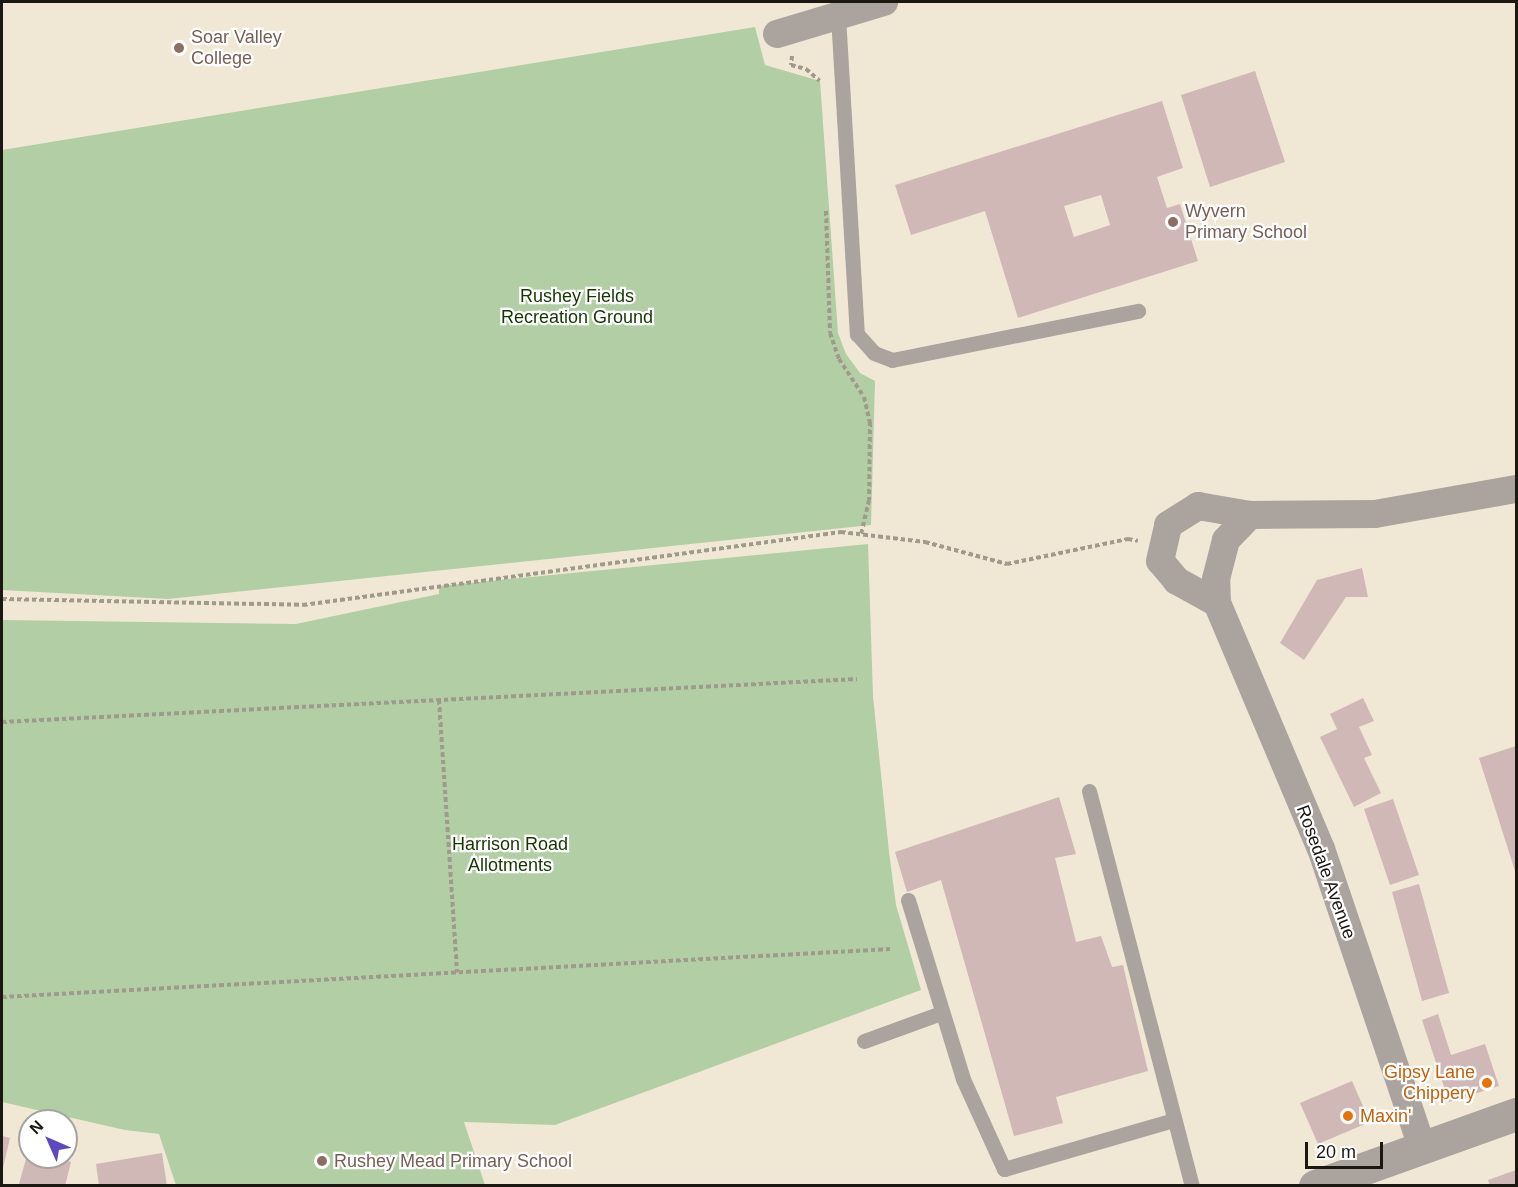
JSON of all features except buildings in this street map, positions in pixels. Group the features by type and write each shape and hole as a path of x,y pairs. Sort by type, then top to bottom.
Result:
{"street":[{"path":"777,34 884,2"},
{"path":"1217,603 1177,581 1160,561 1168,525 1198,506 1250,515 1375,514 1516,489"},
{"name":"Rosedale Avenue","path":"1250,515 1226,540 1216,579 1217,603 1321,849 1422,1147"},
{"path":"1315,1185 1516,1114"}],"lane":[{"path":"838,16 857,334 874,353 892,360 1138,311"},
{"path":"1089,791 1192,1185"},
{"path":"908,900 963,1078 1004,1169 1174,1120"},
{"path":"864,1041 942,1013"}],"path":[{"path":"2,599 303,605 841,532 925,542 1007,564 1128,539 1164,545"},
{"path":"2,722 857,679"},
{"path":"439,700 457,972"},
{"path":"2,997 891,949"}],"green space":[{"name":"Rushey Fields Recreation Ground","path":"755,27 765,65 820,81 838,333 846,354 860,373 875,381 871,525 168,599 2,590 2,150"},
{"name":"Harrison Road Allotments","path":"868,544 873,696 889,852 896,905 921,990 555,1125 464,1122 485,1185 176,1185 159,1134 125,1130 78,1119 78,1109 33,1109 2,1102 2,620 296,624 439,594 439,586"}],"place":[{"name":"Soar Valley College","path":"179,48"},
{"name":"Wyvern Primary School","path":"1173,222"},
{"name":"Gipsy Lane Chippery","path":"1487,1083"},
{"name":"Maxin'","path":"1348,1116"},
{"name":"Rushey Mead Primary School","path":"322,1161"}]}
